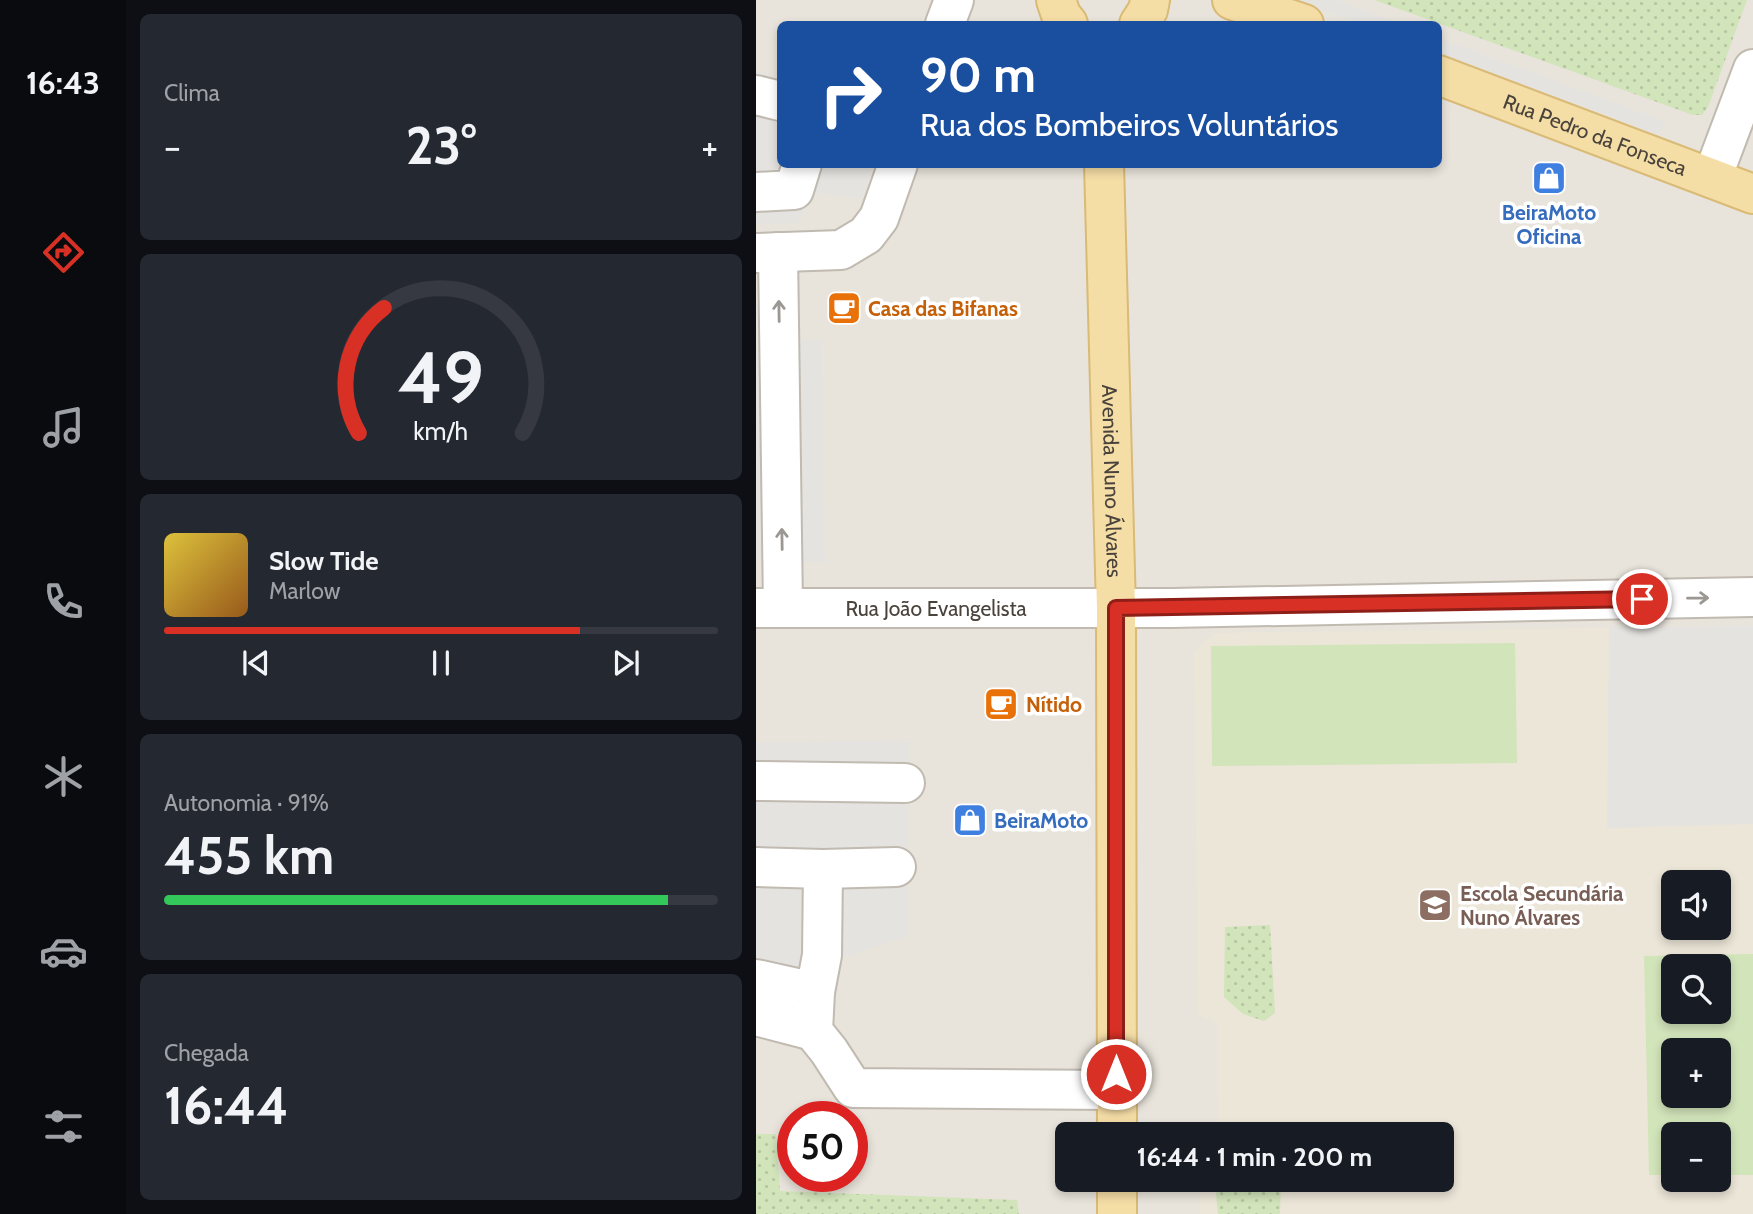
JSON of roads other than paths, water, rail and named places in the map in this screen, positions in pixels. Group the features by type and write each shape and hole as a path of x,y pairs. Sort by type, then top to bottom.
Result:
{"main road":[{"path":"1056,0 1066,21"},
{"path":"1141,21 1148,10 1150,0"},
{"path":"1231,0 1295,21"},
{"name":"Rua Pedro da Fonseca","path":"1442,77 1753,194"},
{"name":"Avenida Nuno Álvares","path":"1104,168 1116,608 1117,1122"},
{"path":"1117,1192 1117,1214"}],"street":[{"path":"946,21 954,0"},
{"path":"1712,178 1753,69"},
{"path":"756,95 777,100"},
{"path":"756,192 794,190 801,168"},
{"path":"769,607 767,253 841,250 866,236 879,218 895,168"},
{"name":"Rua João Evangelista","path":"769,607 1116,608 1753,597"},
{"path":"756,781 905,783"},
{"path":"756,867 896,867"},
{"path":"813,1031 815,992 822,955 823,869"},
{"path":"756,979 815,992"},
{"path":"756,1016 813,1031 853,1088 1116,1090"}],"place":[{"name":"BeiraMoto Oficina","path":"1549,178"},
{"name":"Casa das Bifanas","path":"844,308"},
{"name":"Nítido","path":"1001,704"},
{"name":"BeiraMoto","path":"970,820"},
{"name":"Escola Secundária Nuno Álvares","path":"1435,905"}]}
